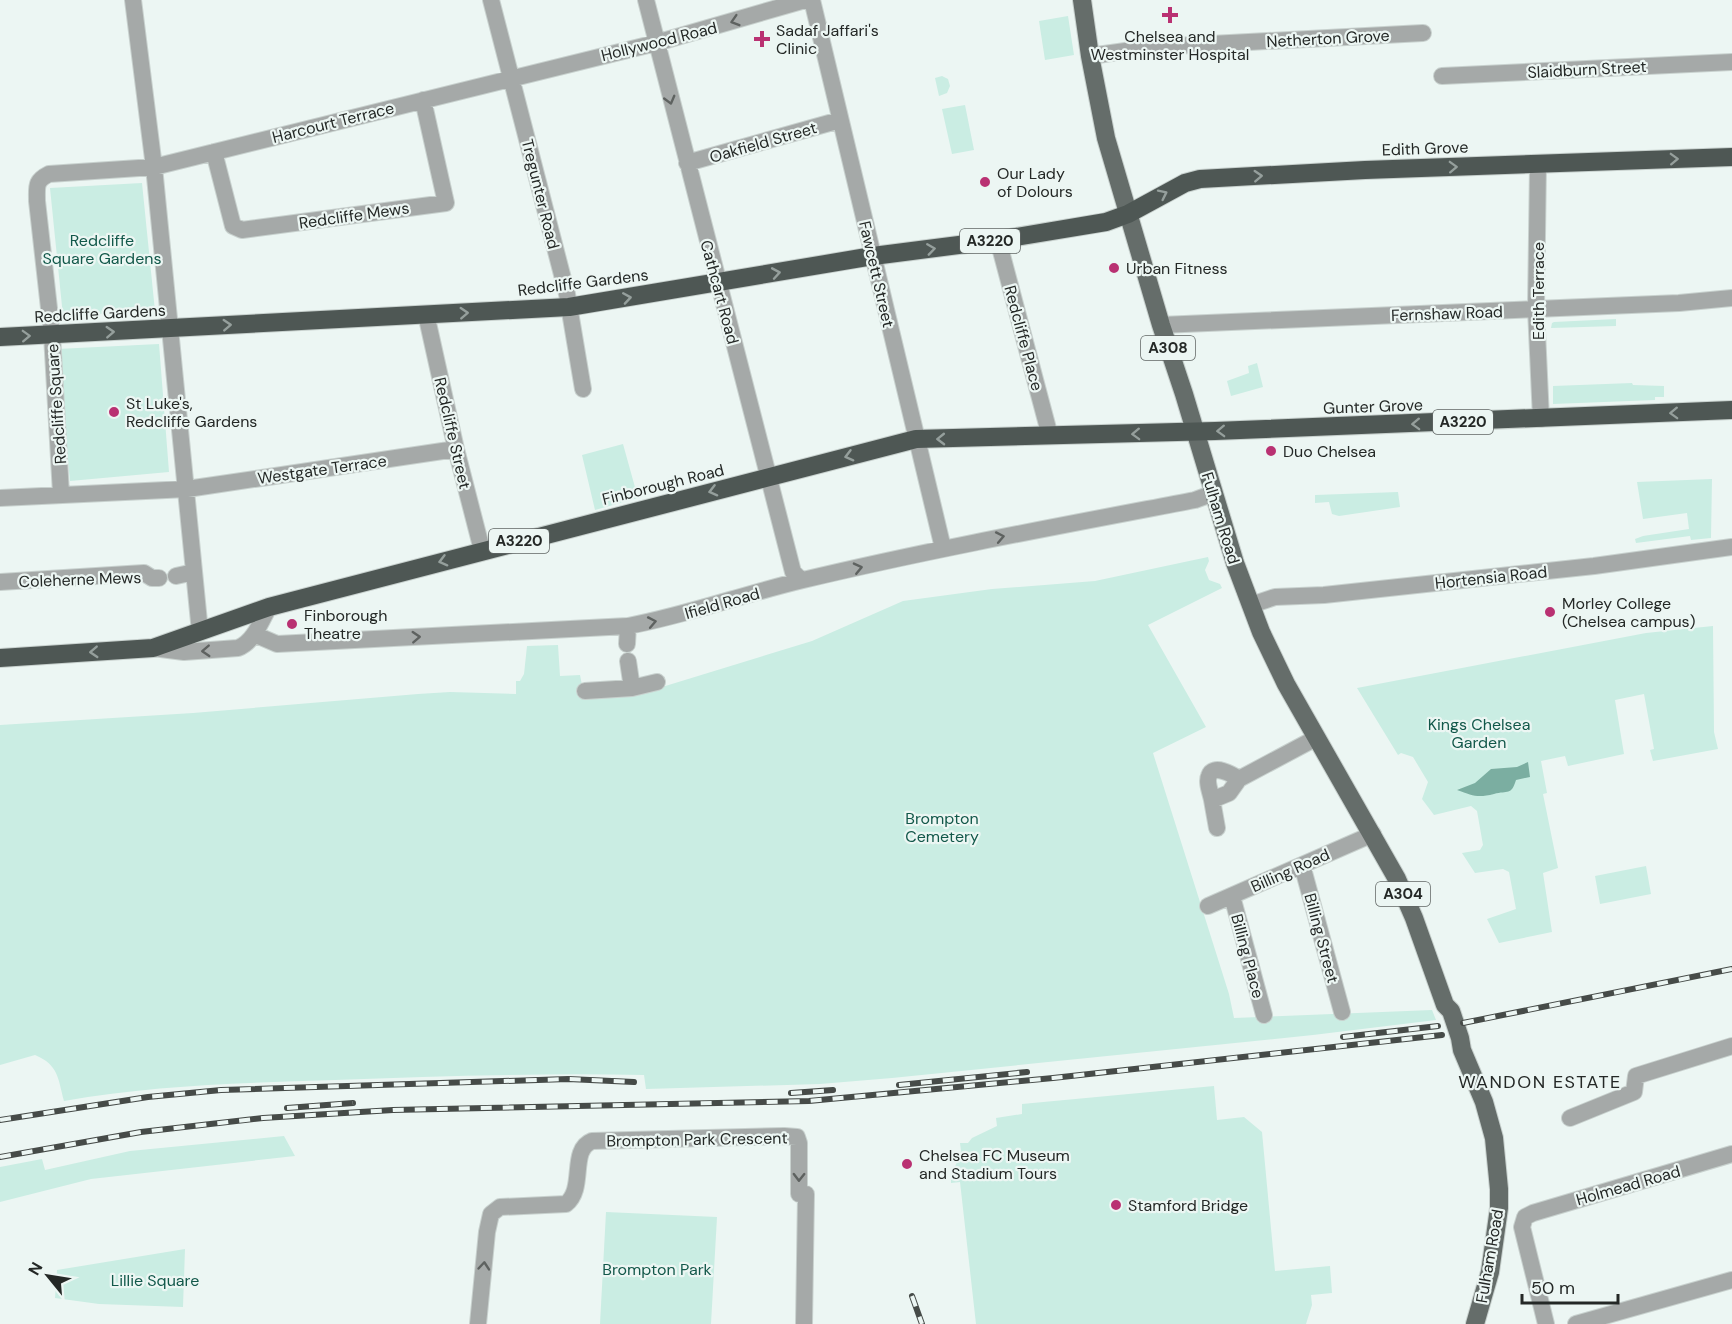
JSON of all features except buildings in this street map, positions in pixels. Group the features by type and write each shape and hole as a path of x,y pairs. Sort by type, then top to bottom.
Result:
{"highway":[{"name":"Edith Grove","path":"1128,214 1185,183 1200,179 1365,170 1732,157"},
{"name":"Redcliffe Gardens","path":"0,337 569,307 873,256 998,240 1106,222 1128,214"},
{"name":"Gunter Grove","path":"1195,432 1732,410"},
{"name":"Finborough Road","path":"0,658 153,648 269,607 916,439 1195,432"}],"main road":[{"name":"Fulham Road","path":"1082,0 1106,138 1235,563 1273,657 1316,738 1397,879 1445,1005 1442,1014 1453,1043 1461,1050 1484,1102 1494,1138 1500,1189 1490,1272 1475,1324"}],"street":[{"path":"133,0 154,167 200,632"},
{"name":"Tregunter Road","path":"491,0 569,307 584,389"},
{"name":"Cathcart Road","path":"646,0 793,572 801,580"},
{"name":"Hollywood Road","path":"512,78 656,43 805,0"},
{"name":"Fawcett Street","path":"812,0 943,548"},
{"name":"Netherton Grove","path":"1090,56 1154,47 1423,33"},
{"name":"Slaidburn Street","path":"1442,76 1732,62"},
{"name":"Harcourt Terrace","path":"154,167 512,78"},
{"name":"Redcliffe Mews","path":"214,152 233,226 242,230 446,202 423,100"},
{"name":"Oakfield Street","path":"687,163 840,120"},
{"name":"Edith Terrace","path":"1538,164 1536,309 1541,419"},
{"name":"Redcliffe Square","path":"61,494 52,335 37,201 38,183 41,178 50,174 154,167"},
{"name":"Redcliffe Place","path":"998,240 1050,436"},
{"name":"Fernshaw Road","path":"1161,325 1679,303 1732,298"},
{"name":"Redcliffe Street","path":"426,314 456,449 482,550"},
{"name":"Westgate Terrace","path":"187,489 456,449"},
{"path":"0,498 187,489"},
{"name":"Ifield Road","path":"255,634 277,644 628,626 668,618 801,580 943,548 1195,500 1214,493"},
{"name":"Hortensia Road","path":"1251,605 1275,597 1324,596 1594,566 1732,547"},
{"name":"Coleherne Mews","path":"0,582 144,573 152,578 194,572"},
{"path":"255,634 269,607"},
{"path":"628,626 627,652 632,688"},
{"name":"Finborough Road","path":"153,648 184,652 238,648 255,634"},
{"path":"585,691 632,688 657,682"},
{"path":"1212,800 1229,793 1239,779 1316,738"},
{"path":"1217,828 1209,774 1212,771 1224,771 1239,779"},
{"name":"Billing Road","path":"1208,906 1373,834"},
{"name":"Billing Street","path":"1302,865 1341,1012"},
{"name":"Billing Place","path":"1232,896 1264,1015"},
{"path":"1570,1118 1634,1092 1636,1076 1732,1046"},
{"name":"Brompton Park Crescent","path":"478,1324 487,1232 491,1214 500,1207 566,1204 575,1195 580,1155 587,1143 592,1141 784,1136 797,1137 799,1194 806,1194 804,1324"},
{"name":"Holmead Road","path":"1546,1324 1522,1227 1525,1217 1732,1154"},
{"path":"1576,1324 1732,1280"}],"green space":[{"path":"1068,16 1074,55 1045,60 1039,21"},
{"path":"942,76 948,79 950,86 947,93 939,96 935,78"},
{"path":"965,105 974,150 952,154 942,109"},
{"name":"Redcliffe Square Gardens","path":"142,183 155,311 63,316 50,188"},
{"path":"1616,319 1616,326 1551,328 1554,322"},
{"path":"159,344 169,472 70,481 57,349"},
{"path":"1257,363 1263,387 1231,396 1227,381 1249,373 1248,366"},
{"path":"1632,383 1633,385 1664,386 1664,397 1655,397 1655,400 1553,404 1553,386"},
{"path":"623,444 638,498 595,510 582,455"},
{"path":"1712,479 1711,538 1691,540 1690,536 1636,543 1635,539 1643,536 1689,529 1687,513 1643,519 1637,482"},
{"path":"1398,492 1400,507 1339,516 1332,514 1329,502 1315,503 1315,495"},
{"name":"Brompton Cemetery","path":"1208,557 1209,561 1205,570 1209,580 1220,584 1222,588 1148,625 1206,727 1153,753 1229,994 1234,1018 1432,1010 1436,1020 1313,1035 820,1084 646,1089 644,1075 490,1075 200,1086 132,1091 64,1101 59,1079 49,1063 43,1059 35,1055 0,1065 0,725 193,713 450,692 516,694 516,681 520,681 524,674 527,646 558,645 560,676 580,675 582,685 636,695 812,641 903,601 992,589 1095,581"},
{"name":"Kings Chelsea Garden","path":"1713,626 1714,732 1718,749 1653,761 1650,750 1654,749 1644,694 1615,700 1624,754 1568,766 1565,756 1541,761 1547,793 1543,794 1558,868 1543,873 1552,932 1499,943 1487,919 1516,909 1509,872 1503,869 1475,873 1462,853 1480,850 1483,845 1477,811 1471,806 1434,815 1422,799 1428,782 1413,757 1401,753 1398,755 1357,688 1646,633"},
{"path":"1646,866 1651,894 1600,904 1595,876"},
{"name":"Stamford Bridge","path":"1214,1086 1217,1120 1244,1117 1262,1132 1275,1271 1330,1266 1332,1293 1311,1295 1312,1305 1306,1324 976,1324 960,1182 951,1183 961,1151 960,1143 968,1143 972,1138 997,1126 996,1118 1022,1114 1022,1104"},
{"path":"284,1136 295,1156 91,1179 0,1202 0,1167 42,1159 45,1170 130,1151"},
{"name":"Brompton Park","path":"606,1212 717,1217 711,1324 600,1324"},
{"name":"Lillie Square","path":"185,1249 183,1307 99,1304 55,1298 57,1270"}],"shaded area":[{"path":"1528,762 1530,777 1516,780 1508,792 1479,796 1457,790 1475,783 1491,769 1517,767"}],"railway":[{"path":"1463,1023 1732,969"},
{"path":"1343,1037 1438,1026"},
{"path":"0,1157 141,1132 263,1118 393,1110 809,1101 1053,1078 1442,1035"},
{"path":"899,1085 1027,1072"},
{"path":"0,1120 148,1097 221,1090 568,1079 634,1082"},
{"path":"791,1093 833,1090"},
{"path":"287,1108 353,1103"},
{"path":"912,1296 922,1324"}],"place":[{"name":"Chelsea and Westminster Hospital","path":"1170,15"},
{"name":"Sadaf Jaffari's Clinic","path":"762,39"},
{"name":"Our Lady of Dolours","path":"985,182"},
{"name":"Urban Fitness","path":"1114,268"},
{"name":"St Luke's, Redcliffe Gardens","path":"114,412"},
{"name":"Duo Chelsea","path":"1271,451"},
{"name":"Morley College (Chelsea campus)","path":"1550,612"},
{"name":"Finborough Theatre","path":"292,624"},
{"name":"Chelsea FC Museum and Stadium Tours","path":"907,1164"},
{"name":"Stamford Bridge","path":"1116,1205"}],"district":[{"name":"WANDON ESTATE","path":"1540,1082"}]}
